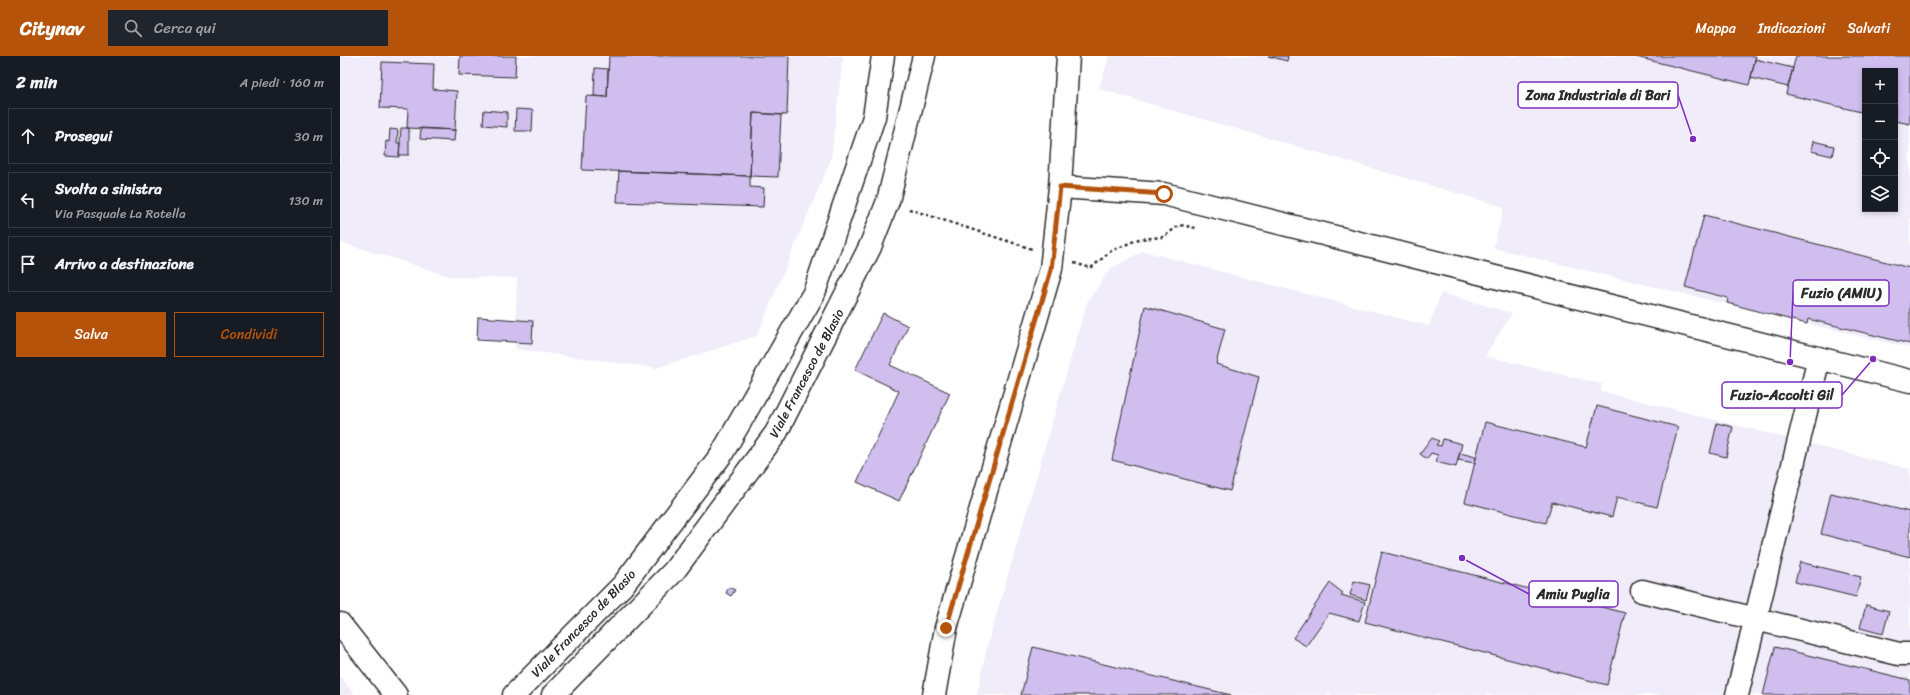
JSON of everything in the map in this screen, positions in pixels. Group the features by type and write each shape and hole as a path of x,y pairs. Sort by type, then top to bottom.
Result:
{"street":[{"name":"Viale Francesco de Blasio","path":"520,688 623,584 721,455 814,293 874,117 883,56"},
{"name":"Viale Francesco de Blasio","path":"552,695 674,571 776,433 870,247 888,202 924,56"},
{"path":"934,695 946,628 1051,270 1060,187 1068,56"},
{"path":"1060,187 1164,194 1910,381"},
{"path":"1737,695 1819,358"},
{"path":"1642,590 1899,654 1910,654"},
{"path":"340,624 396,695"}],"path":[{"path":"888,202 1032,249"},
{"path":"1091,268 1111,251 1139,239 1163,237 1180,224 1200,228"}],"shaded area":[{"path":"340,56 843,56 831,159 757,336 656,368 515,349 517,278 452,277 340,242"},
{"path":"1109,56 1910,56 1910,348 1493,248 1504,207 1099,89"},
{"path":"1143,251 1429,326 1441,293 1512,313 1485,356 1602,384 1601,391 1910,469 1910,695 977,695 987,647 1087,302 1110,269"},
{"path":"340,676 355,695 340,695"}],"building":[{"path":"460,56 516,56 515,77 459,75"},
{"path":"609,56 789,56 787,115 753,113 750,176 582,170 586,96 607,97"},
{"path":"1268,56 1288,56 1287,61"},
{"path":"1632,56 1756,56 1749,85"},
{"path":"1796,56 1910,56 1910,124 1898,122 1898,68 1862,68 1862,112 1786,94"},
{"path":"1755,59 1793,68 1788,87 1751,78"},
{"path":"382,62 434,64 433,89 457,91 455,130 407,128 408,109 380,108"},
{"path":"595,68 608,69 607,97 594,96"},
{"path":"516,109 533,110 532,131 515,131"},
{"path":"484,110 507,112 507,127 483,125"},
{"path":"753,113 781,115 778,177 750,176"},
{"path":"401,128 409,128 409,155 399,155"},
{"path":"421,128 455,130 454,141 420,139"},
{"path":"390,129 398,130 397,143 400,143 399,157 385,156 386,141 389,142"},
{"path":"1813,141 1834,146 1832,156 1811,151"},
{"path":"619,171 750,176 750,187 764,188 763,207 617,202"},
{"path":"1704,215 1910,268 1910,344 1808,319 1807,324 1727,303 1728,298 1685,287"},
{"path":"1145,306 1225,329 1216,364 1259,377 1230,491 1112,460"},
{"path":"883,313 908,326 890,365 950,393 899,501 857,482 899,391 855,370"},
{"path":"478,317 533,321 532,343 477,340"},
{"path":"1597,406 1678,427 1657,507 1617,497 1612,517 1552,502 1546,523 1465,502 1485,422 1586,447"},
{"path":"1717,423 1733,427 1726,457 1710,453"},
{"path":"1432,438 1439,441 1436,445 1441,446 1443,439 1462,444 1456,467 1436,462 1438,455 1431,453 1427,459 1420,454"},
{"path":"1460,453 1476,457 1475,463 1458,460"},
{"path":"1831,493 1910,512 1910,557 1821,534"},
{"path":"1382,552 1625,613 1607,685 1365,622"},
{"path":"1800,562 1861,577 1856,597 1795,582"},
{"path":"1354,581 1370,585 1366,600 1350,595"},
{"path":"1330,583 1343,593 1341,595 1365,602 1359,621 1329,613 1306,646 1293,638"},
{"path":"729,587 735,590 731,596 726,593"},
{"path":"1866,605 1889,611 1883,634 1860,628"},
{"path":"1033,647 1231,695 1021,695"},
{"path":"1775,647 1910,680 1910,695 1763,695"}],"place":[{"name":"Zona Industriale di Bari","path":"1693,139"},
{"name":"Fuzio-Accolti Gil","path":"1873,359"},
{"name":"Fuzio (AMIU)","path":"1790,362"},
{"name":"Amiu Puglia","path":"1462,558"}],"route":[{"path":"946,628 997,449 1051,270 1060,187 1164,194"}]}
